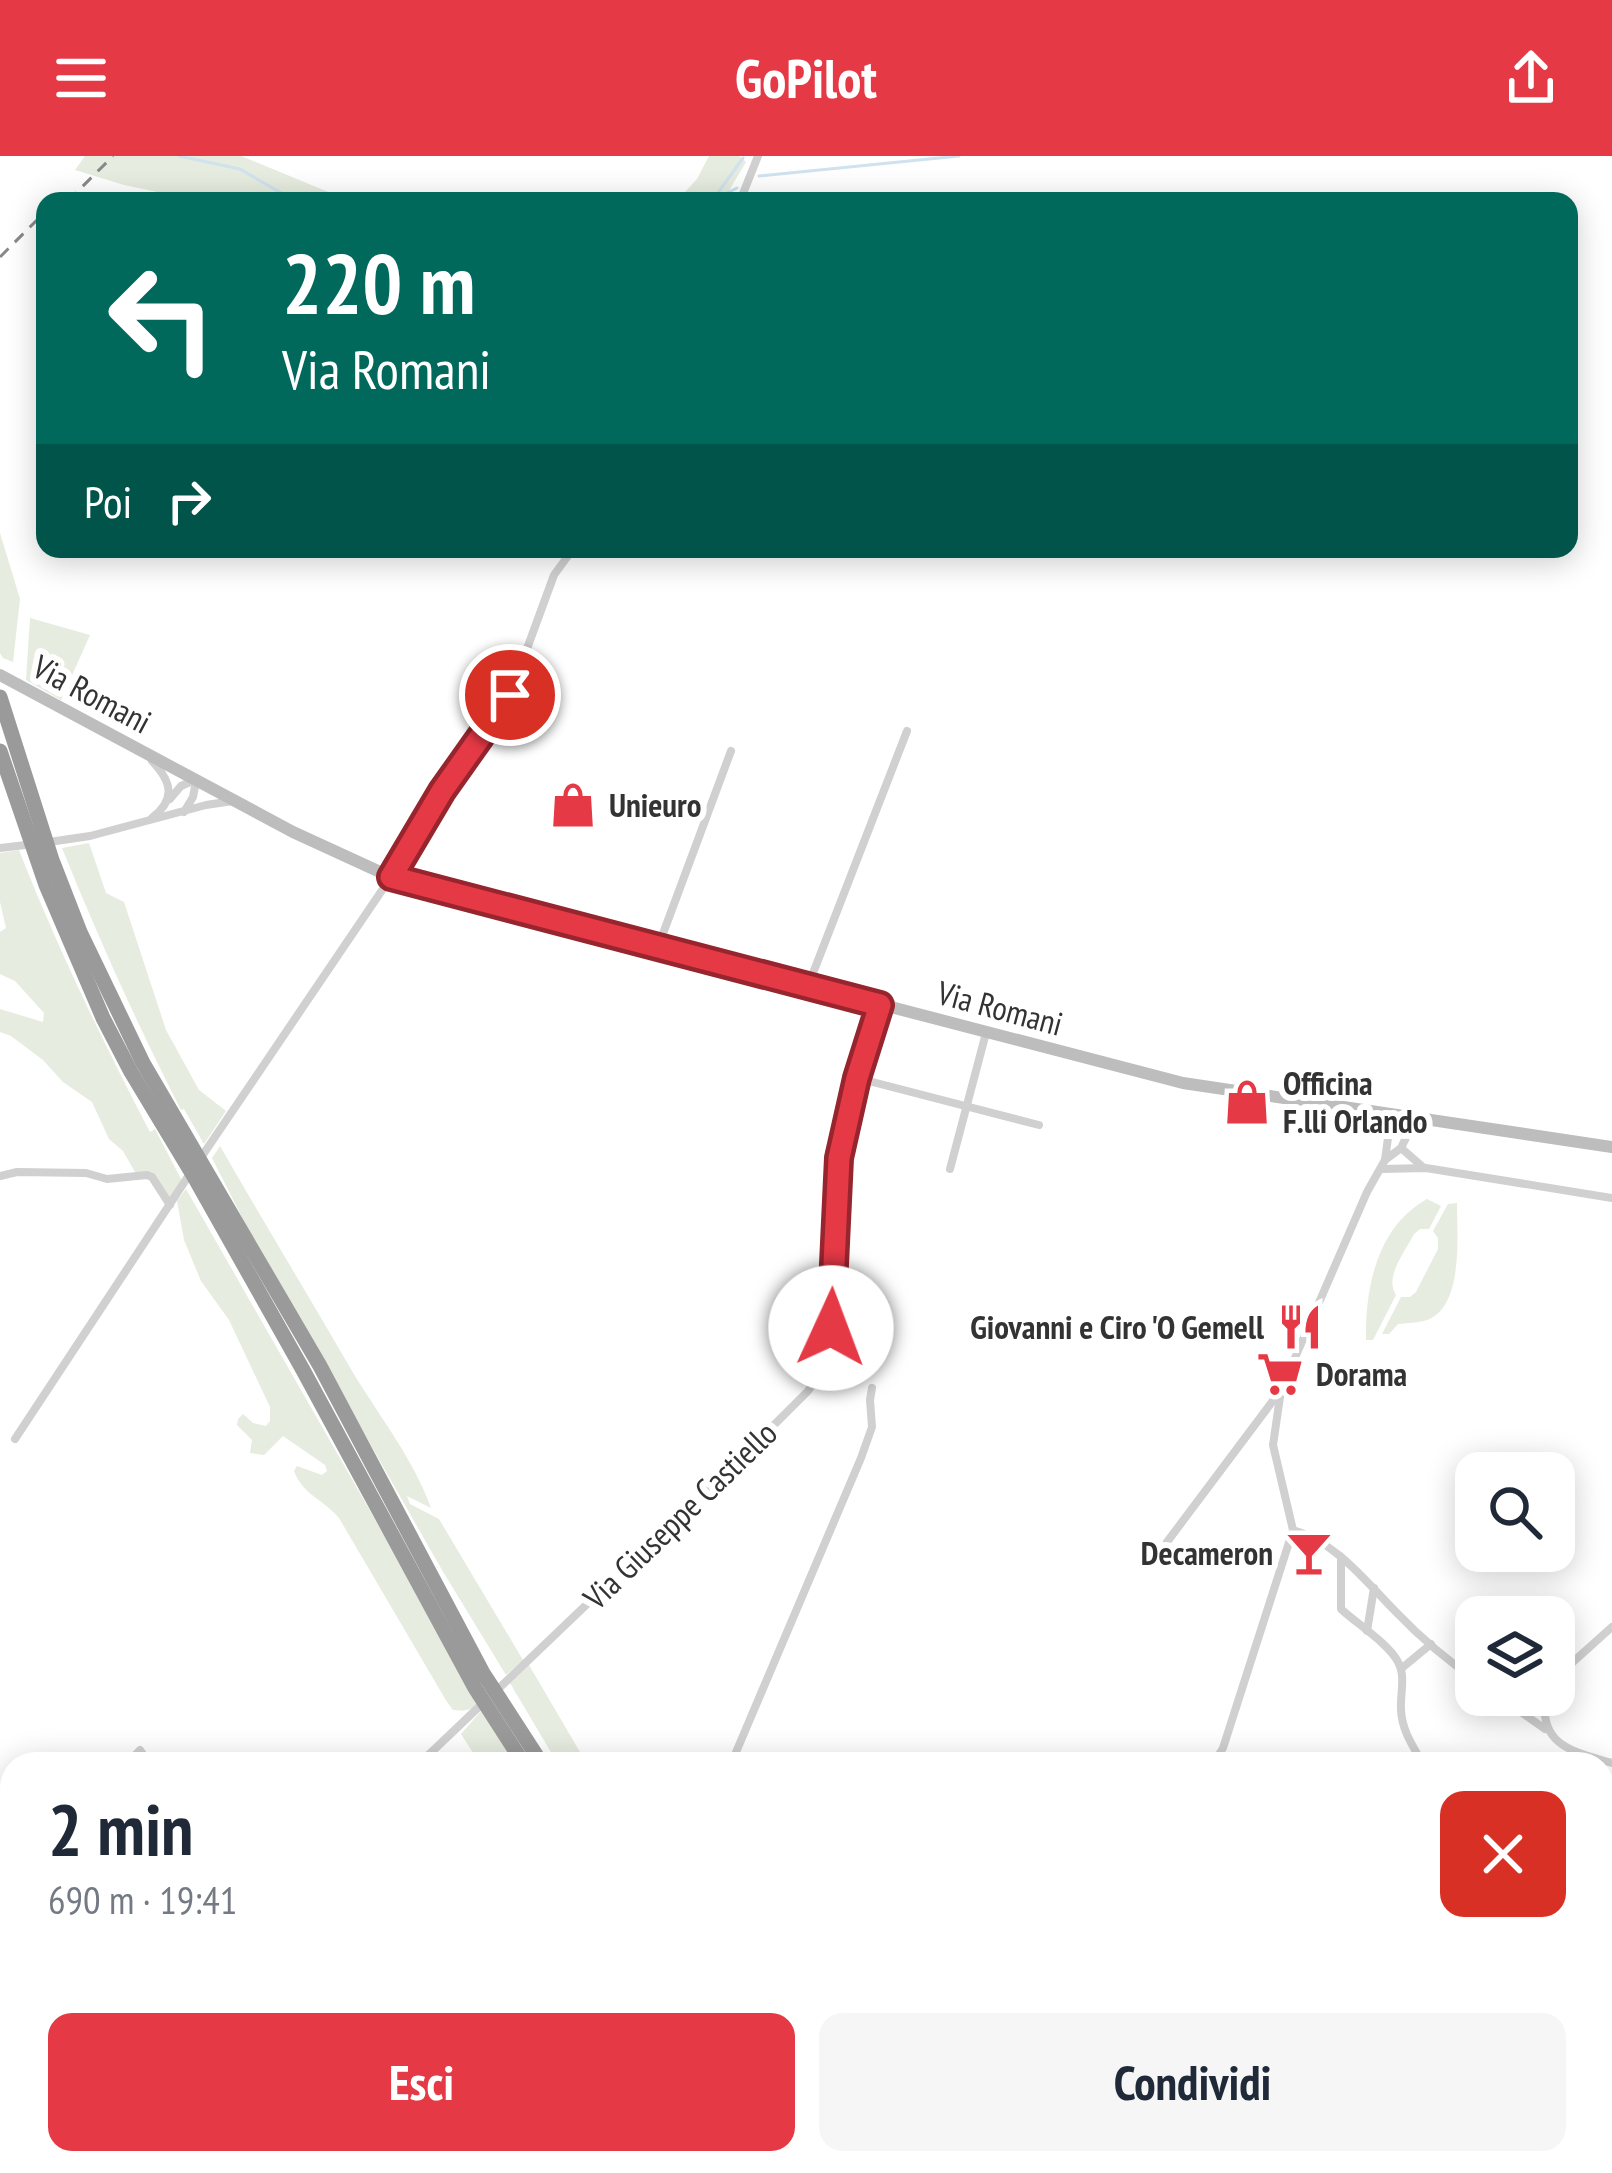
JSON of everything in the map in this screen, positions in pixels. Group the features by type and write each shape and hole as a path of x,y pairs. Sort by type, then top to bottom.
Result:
{"highway":[{"path":"0,697 38,844"},
{"path":"0,751 103,1018 131,1072 200,1173 518,1752"},
{"path":"495,1705 532,1752"}],"street":[{"path":"743,192 755,157"},
{"path":"15,1439 510,695 549,587 566,558"},
{"name":"Via Romani","path":"0,675 234,801 391,877 1183,1083 1612,1147"},
{"path":"807,987 908,731"},
{"path":"658,948 731,751"},
{"path":"142,752 166,780 166,805"},
{"path":"146,823 182,786 196,780"},
{"path":"183,813 196,780"},
{"path":"0,848 90,836 234,801"},
{"name":"Via Giuseppe Castiello","path":"432,1752 764,1436 808,1391 828,1361 839,1158 880,1005"},
{"path":"950,1169 986,1033"},
{"path":"857,1078 1040,1125"},
{"path":"1167,1542 1281,1390 1383,1164 1391,1116"},
{"path":"1383,1164 1401,1148 1415,1119"},
{"path":"1401,1148 1426,1168"},
{"path":"1383,1164 1612,1198"},
{"path":"0,1175 86,1173 107,1179 147,1174 170,1205"},
{"path":"736,1752 862,1458 872,1427 872,1388"},
{"path":"1220,1752 1293,1530 1273,1445 1281,1390"},
{"path":"1293,1530 1318,1539 1455,1663"},
{"path":"1341,1559 1341,1609 1390,1648 1402,1668 1401,1709 1405,1732 1416,1752"},
{"path":"1367,1633 1374,1588"},
{"path":"1575,1660 1612,1627"},
{"path":"1402,1668 1431,1644"},
{"path":"1526,1716 1560,1744 1578,1752"},
{"path":"1546,1716 1546,1730"}],"shaded area":[{"path":"85,156 241,156 328,192 157,192 75,170"},
{"path":"709,156 739,156 746,162 728,192 685,192"},
{"path":"0,533 20,599 13,662 0,653"},
{"path":"30,618 90,635 61,700 26,680"},
{"path":"89,843 106,893 124,902 166,1030 199,1090 226,1111 204,1144 149,1045 62,848"},
{"path":"19,850 115,1063 150,1132 155,1129 182,1181 169,1199 150,1172 135,1172 109,1139 92,1102 63,1082 43,1060 0,1032 0,1009 43,1022 44,1013 15,981 0,974 0,932 6,928 0,902 0,853"},
{"path":"220,1146 405,1455 431,1508 407,1496 410,1504 439,1519 523,1660 506,1675 250,1233 212,1158"},
{"path":"186,1189 480,1703 473,1708 453,1710 339,1518 303,1486 294,1471 297,1466 322,1475 327,1471 325,1465 283,1436 264,1455 250,1453 252,1440 237,1425 238,1419 243,1414 266,1426 270,1407 229,1320 201,1281 184,1240 177,1201"},
{"path":"1427,1199 1441,1206 1429,1229 1414,1234 1401,1256 1392,1280 1396,1295 1373,1340 1366,1340 1377,1260 1396,1226"},
{"path":"1457,1203 1456,1268 1447,1301 1427,1320 1398,1324 1389,1334 1382,1334 1401,1297 1416,1292 1438,1249 1433,1231 1448,1204"},
{"path":"529,1665 580,1752 551,1752 510,1683"},
{"path":"483,1709 510,1752 472,1752 461,1734"}],"waterway":[{"path":"179,156 240,169 280,192"},
{"path":"759,176 959,156"},
{"path":"718,192 743,158"},
{"path":"729,192 737,188"}],"railway":[{"path":"77,192 113,156"},
{"path":"0,257 36,221"}],"place":[{"name":"Unieuro","path":"573,805"},
{"name":"Officina F.lli Orlando","path":"1247,1102"},
{"name":"Giovanni e Ciro 'O Gemell","path":"1300,1327"},
{"name":"Dorama","path":"1280,1374"},
{"name":"Decameron","path":"1309,1553"}],"route":[{"path":"510,695 442,791 391,877 880,1005 839,1158 831,1328"}]}
